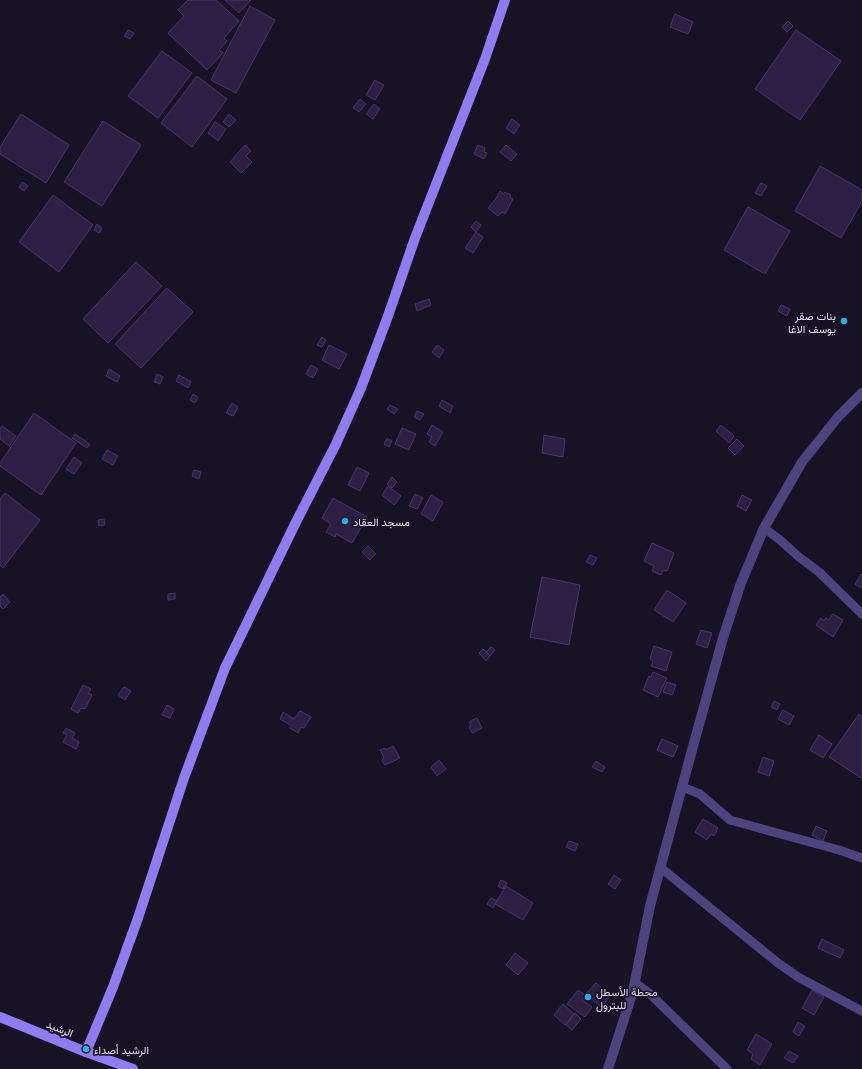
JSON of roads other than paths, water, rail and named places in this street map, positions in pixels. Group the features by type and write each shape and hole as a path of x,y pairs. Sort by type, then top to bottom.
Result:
{"main road":[{"path":"86,1052 114,987 184,778 225,668 296,522 336,444 361,388 415,238 485,59 505,0"},
{"name":"الرشيد","path":"0,1017 86,1052 133,1069"}],"street":[{"path":"608,1069 635,983 650,906 660,868 723,638 741,583 764,528 802,462 838,417 862,393"},
{"path":"764,528 780,540 798,557 819,572 862,614"},
{"path":"682,787 700,794 730,820 839,850 862,858"},
{"path":"660,868 778,963 798,977 862,1011"},
{"path":"635,983 650,994 727,1069"}],"place":[{"name":"بنات صقر يوسف الاغا","path":"844,321"},
{"name":"مسجد العقاد","path":"345,521"},
{"name":"محطة الأسطل للبترول","path":"588,997"},
{"name":"الرشيد أصداء","path":"86,1049"}]}
